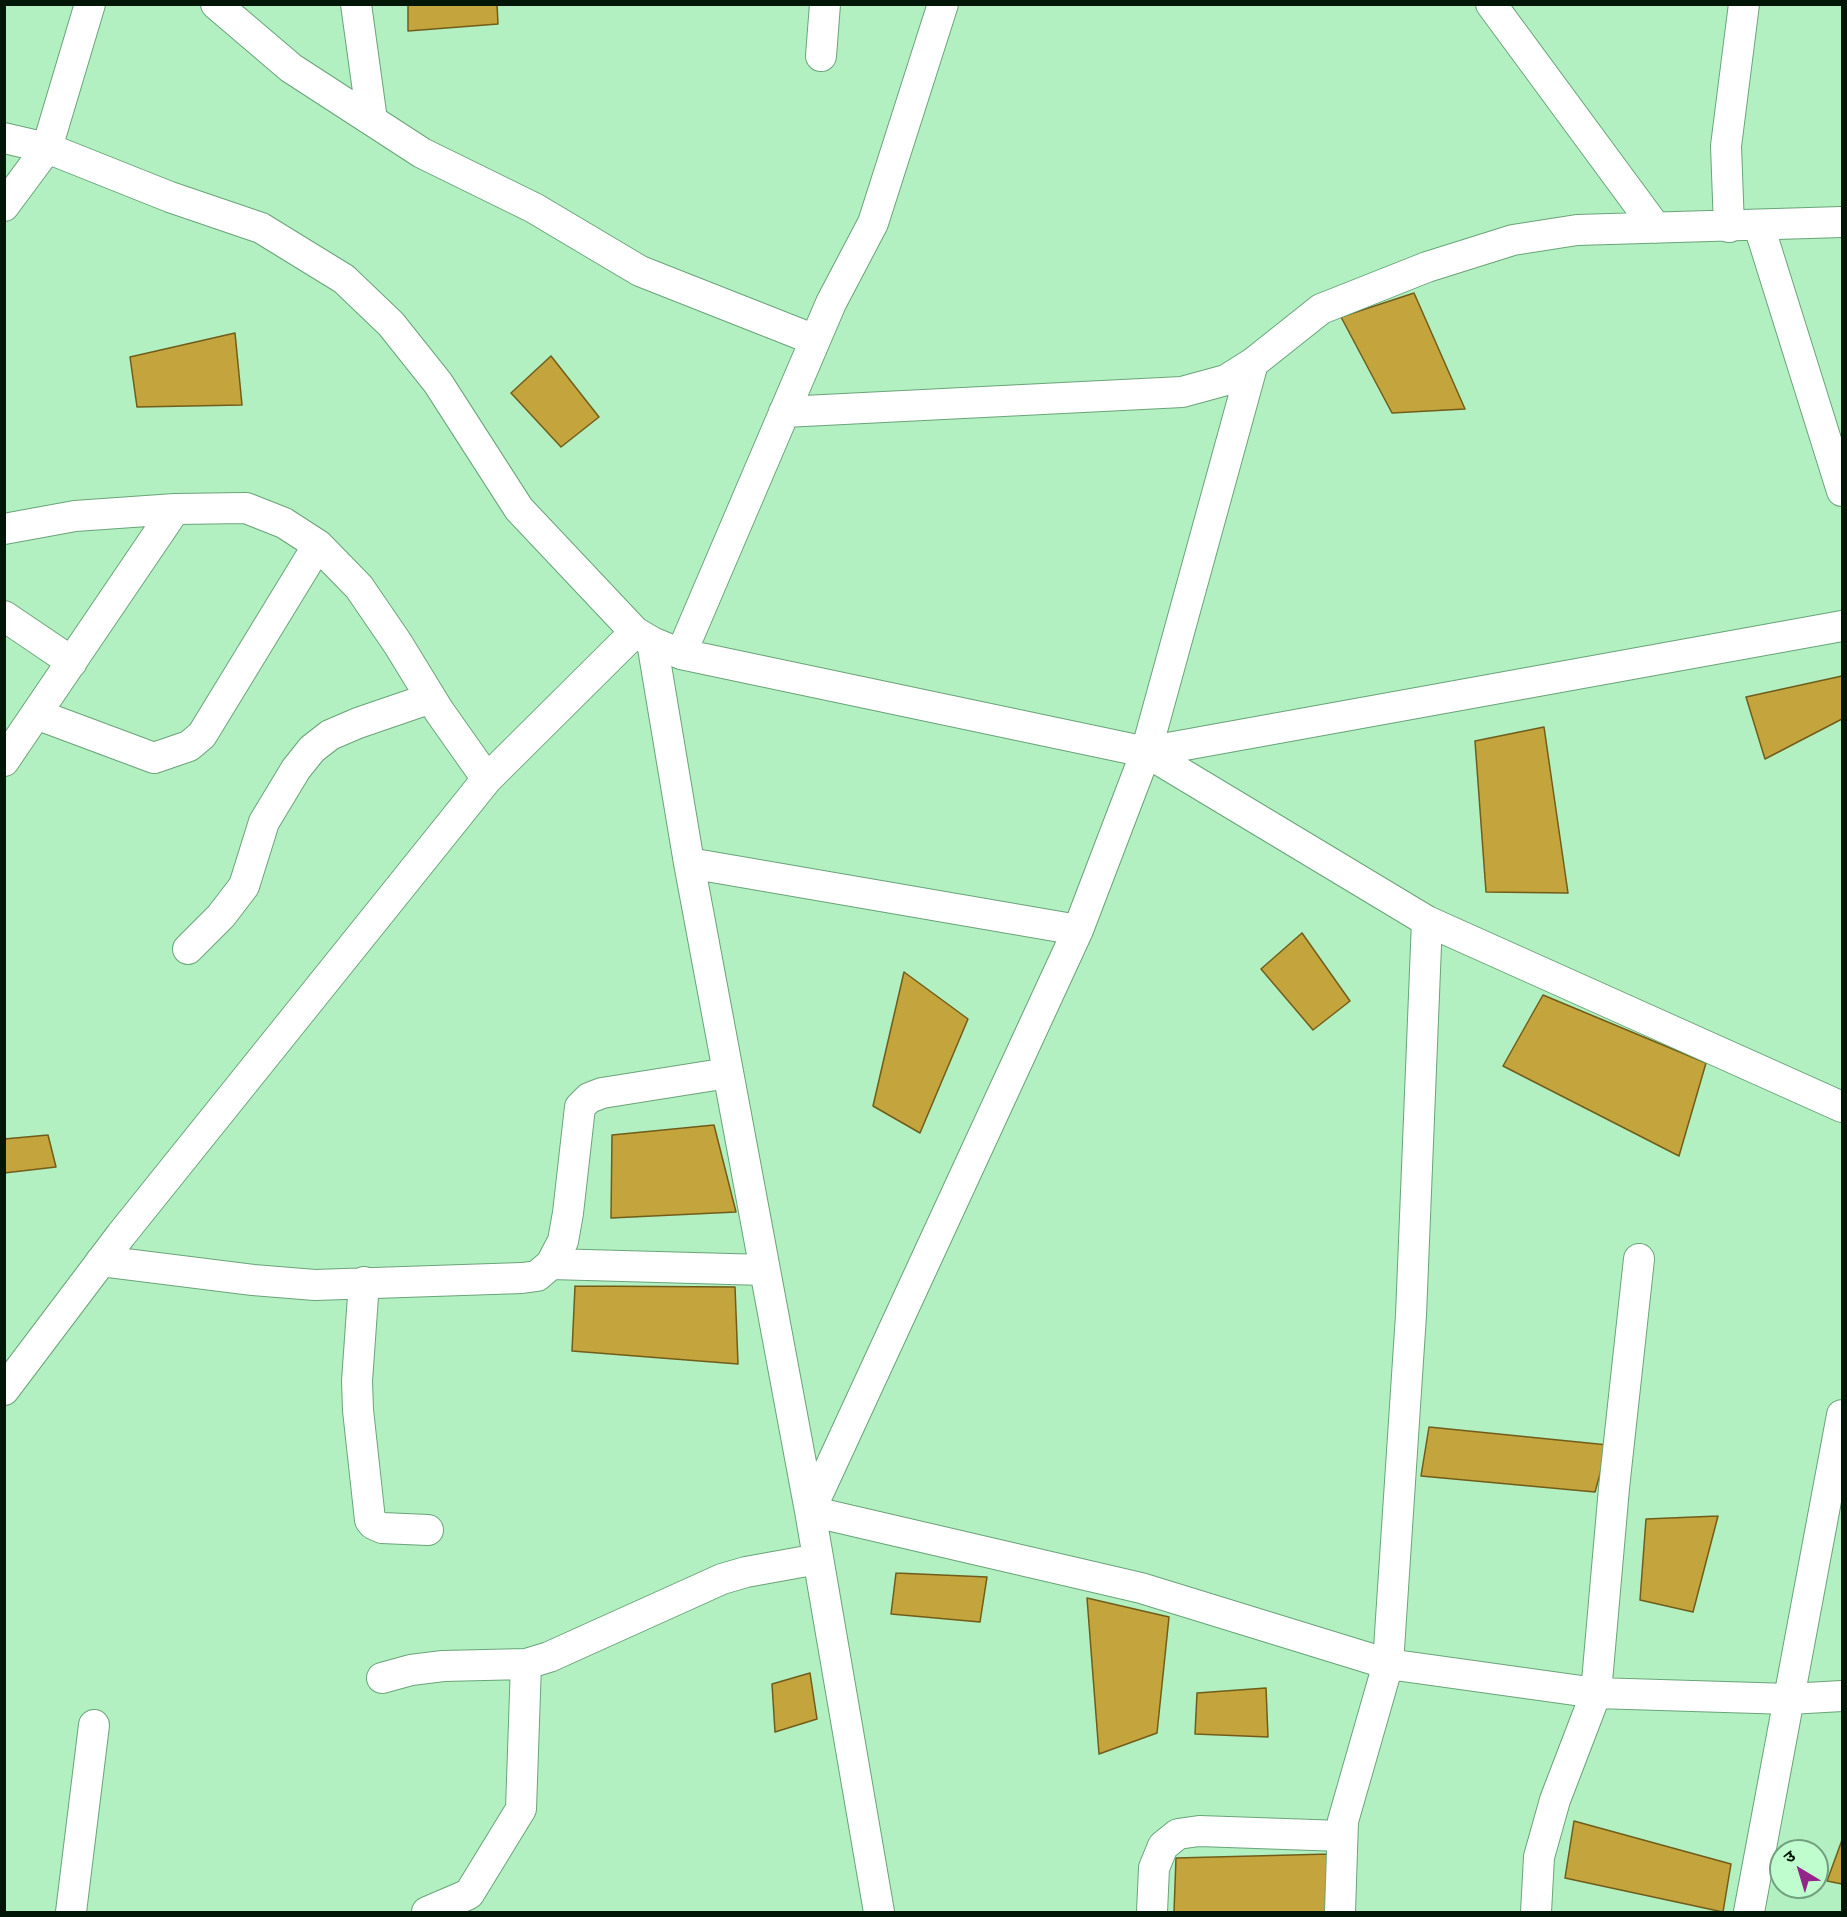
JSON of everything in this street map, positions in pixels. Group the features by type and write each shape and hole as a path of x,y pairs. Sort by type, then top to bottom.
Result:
{"street":[{"path":"4,206 47,148 90,4"},
{"path":"216,4 291,68 422,153 534,208 640,271 815,340"},
{"path":"356,4 372,120"},
{"path":"821,56 825,4"},
{"path":"681,654 831,303 873,223 943,4"},
{"path":"1491,4 1656,228"},
{"path":"1728,227 1726,146 1744,4"},
{"path":"4,138 47,148 170,197 261,228 344,279 391,324 438,383 519,509 644,637 681,654 1146,752 1427,921 1842,1107"},
{"path":"784,412 1182,392 1226,380 1253,363 1321,309 1427,267 1513,240 1577,230 1842,222"},
{"path":"1759,226 1842,491"},
{"path":"810,1511 1078,930 1146,752 1253,363"},
{"path":"4,529 75,516 175,509 246,508 284,523 318,545 359,587 487,779"},
{"path":"4,761 175,509"},
{"path":"36,714 154,758 189,746 202,735 318,545"},
{"path":"4,616 72,662"},
{"path":"1146,752 1842,626"},
{"path":"4,1390 101,1261 487,779 644,637"},
{"path":"644,637 689,863 810,1511 879,1912"},
{"path":"188,949 221,916 244,886 264,822 296,769 312,749 330,735 358,723 431,698"},
{"path":"689,863 1078,930"},
{"path":"1340,1912 1343,1821 1388,1664 1411,1315 1427,921"},
{"path":"101,1261 253,1280 315,1285 537,1276 551,1264 563,1241 580,1107 589,1098 602,1093 728,1073"},
{"path":"1536,1912 1539,1857 1555,1800 1596,1693 1614,1488 1639,1259"},
{"path":"551,1264 765,1270"},
{"path":"364,1282 357,1381 370,1520 382,1528 428,1530"},
{"path":"1749,1912 1842,1415"},
{"path":"810,1511 1141,1588 1388,1664 1596,1693 1788,1699 1842,1696"},
{"path":"382,1678 411,1670 443,1666 525,1664 557,1654 722,1579 746,1572 818,1559"},
{"path":"427,1912 469,1894 521,1809 525,1664"},
{"path":"71,1912 94,1725"},
{"path":"1152,1912 1154,1868 1163,1846 1178,1834 1199,1832 1342,1836"}],"building":[{"path":"408,4 497,4 498,24 408,31"},
{"path":"1414,293 1465,409 1392,413 1341,317"},
{"path":"235,333 242,405 137,407 130,357"},
{"path":"551,356 599,417 561,447 511,393"},
{"path":"1842,676 1842,719 1765,759 1746,697"},
{"path":"1544,727 1568,893 1486,892 1475,741"},
{"path":"1302,933 1350,1001 1313,1030 1261,969"},
{"path":"904,972 968,1019 920,1133 873,1106"},
{"path":"1543,995 1706,1063 1679,1156 1503,1066"},
{"path":"714,1125 736,1212 611,1218 612,1135"},
{"path":"48,1135 56,1167 4,1173 4,1139"},
{"path":"575,1286 735,1287 738,1364 572,1351"},
{"path":"1429,1427 1608,1445 1595,1492 1421,1476"},
{"path":"1718,1516 1693,1612 1640,1600 1646,1519"},
{"path":"896,1573 987,1577 980,1622 891,1614"},
{"path":"1087,1598 1169,1617 1157,1733 1099,1754"},
{"path":"810,1673 817,1719 775,1732 772,1684"},
{"path":"1266,1688 1268,1737 1195,1734 1197,1693"},
{"path":"1574,1821 1731,1864 1723,1912 1565,1878"},
{"path":"1842,1840 1842,1884 1829,1881"},
{"path":"1330,1854 1332,1912 1174,1912 1176,1858"}]}
